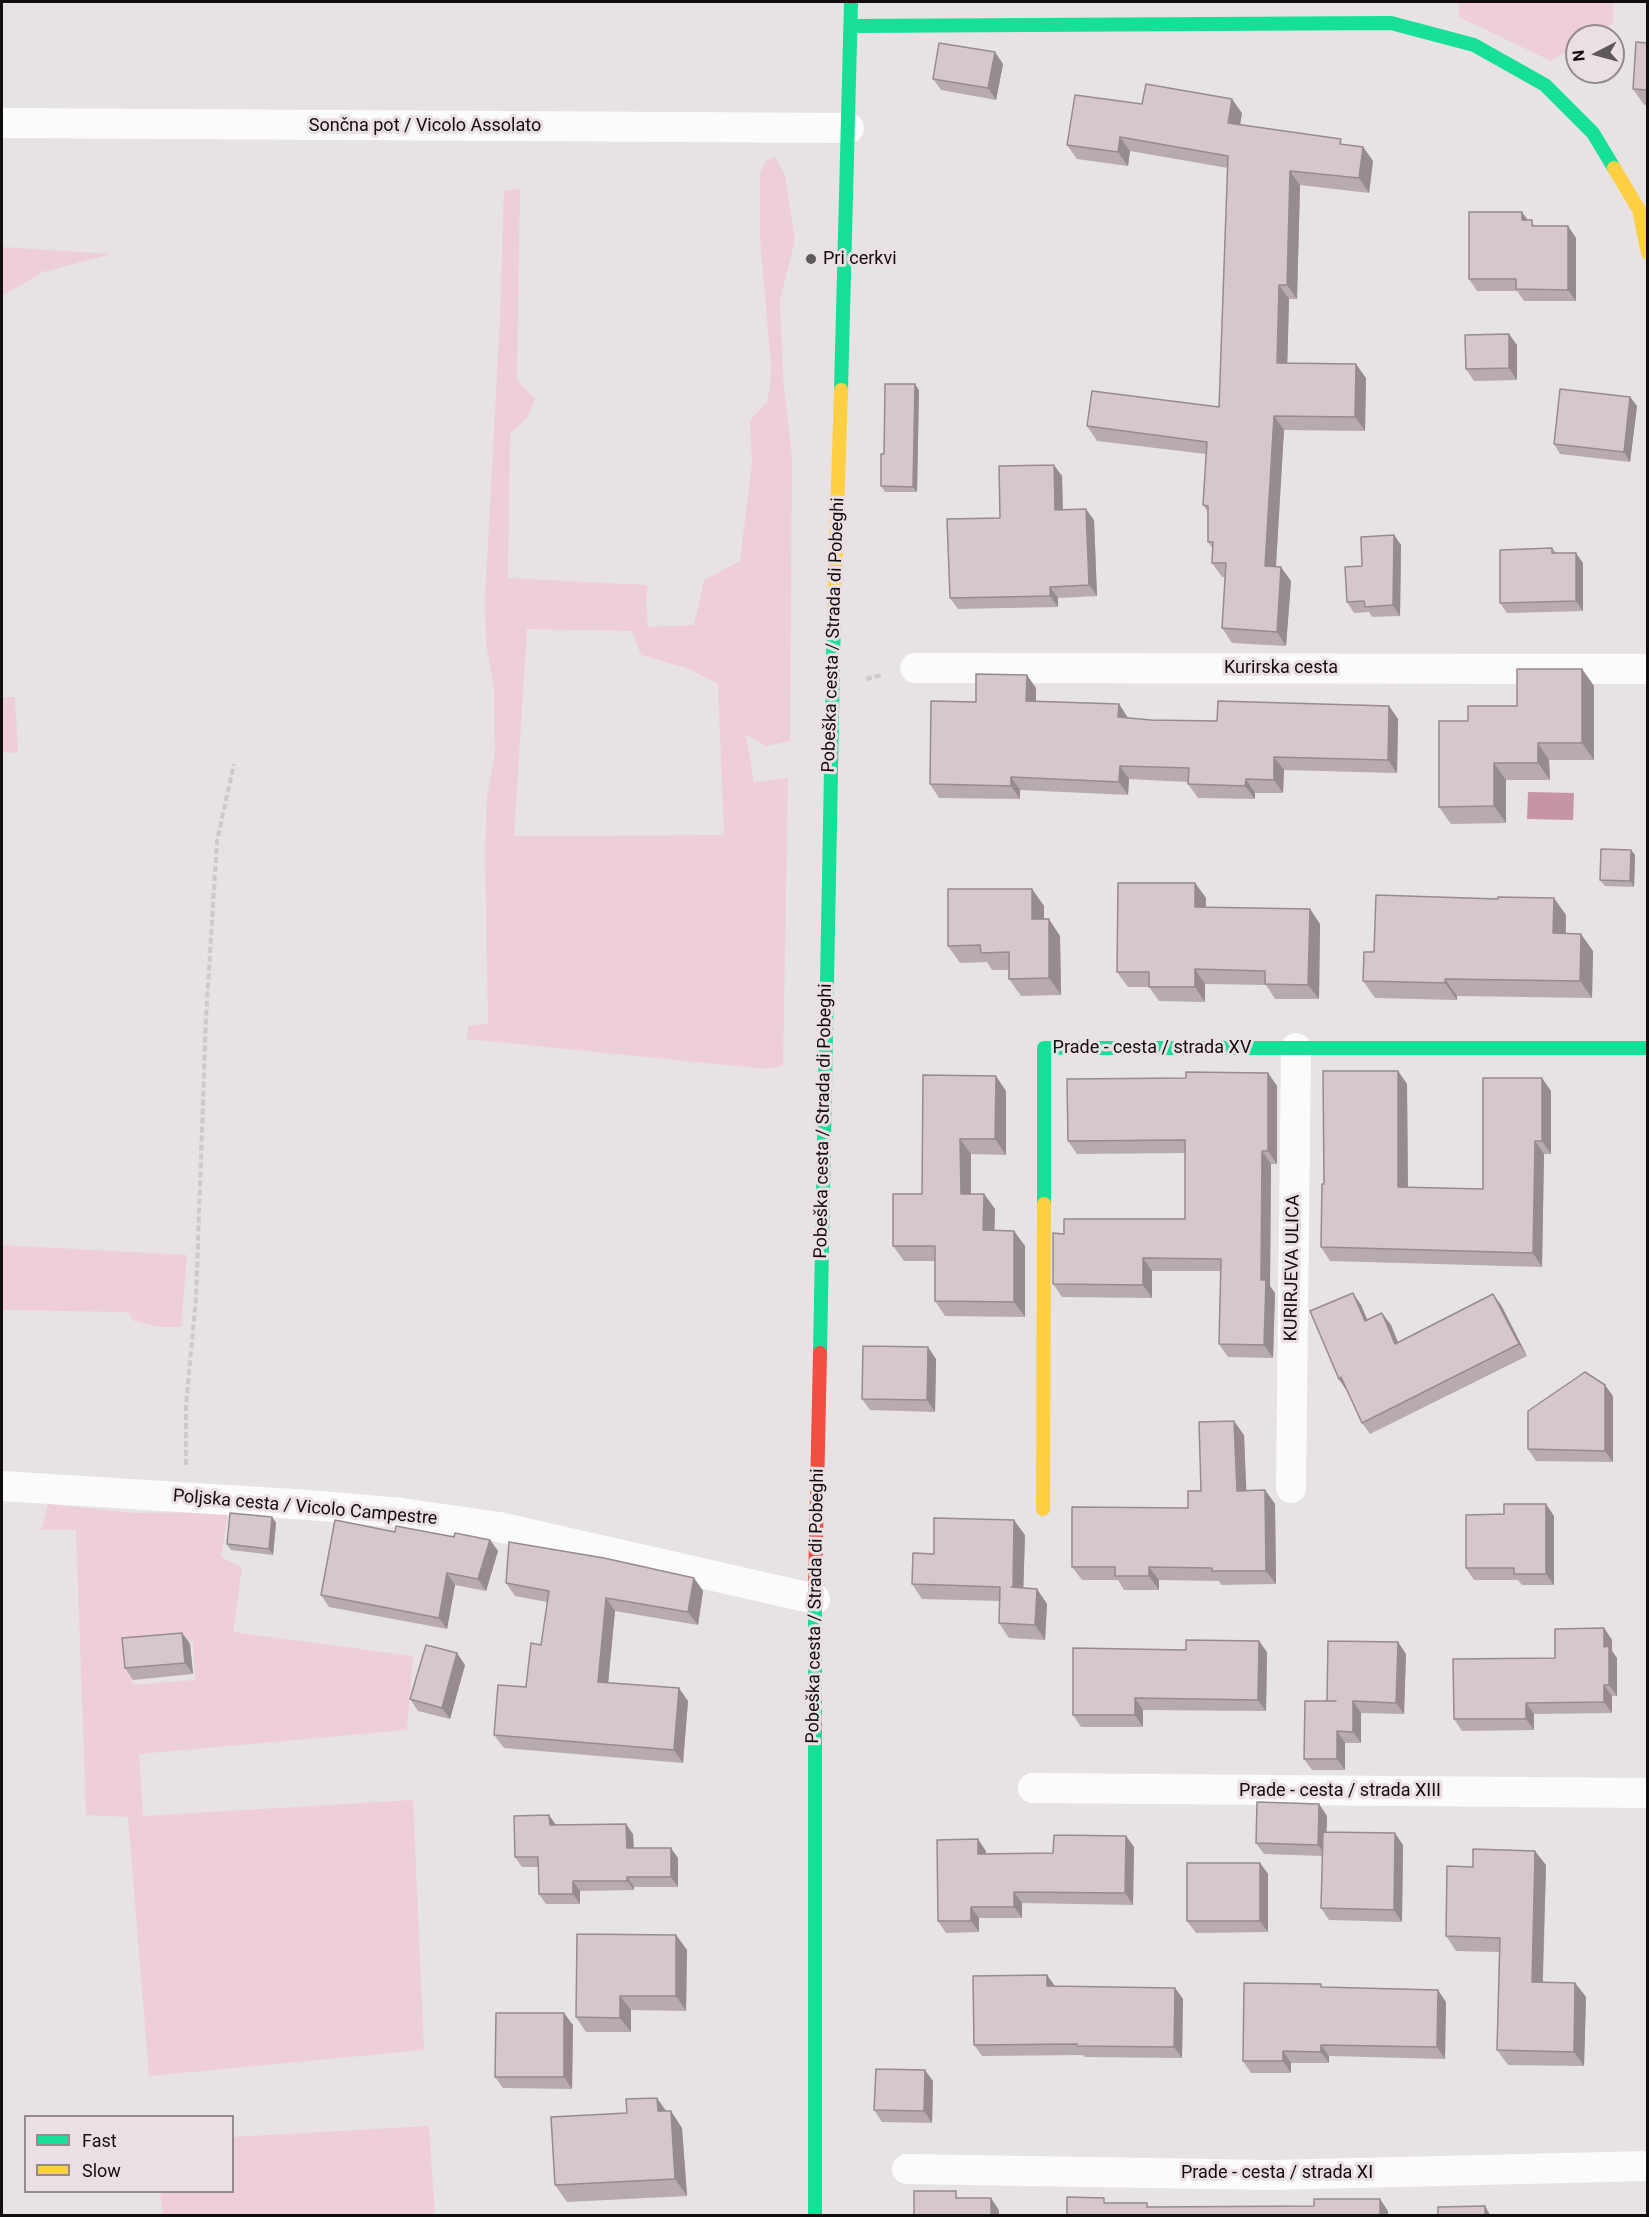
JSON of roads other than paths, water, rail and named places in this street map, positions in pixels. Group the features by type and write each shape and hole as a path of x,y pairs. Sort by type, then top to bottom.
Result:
{"street":[{"name":"Pobeška cesta / Strada di Pobeghi","path":"815,2216 815,1599 832,686 851,2"},
{"path":"851,26 1391,23 1474,45 1545,85 1593,133 1639,210 1647,253"},
{"name":"Sončna pot / Vicolo Assolato","path":"2,123 849,128"},
{"name":"Kurirska cesta","path":"915,668 1647,669"},
{"name":"Prade - cesta / strada XV","path":"1043,1509 1044,1048 1647,1048"},
{"name":"KURIRJEVA ULICA","path":"1291,1488 1296,1048"},
{"name":"Poljska cesta / Vicolo Campestre","path":"2,1486 401,1513 499,1527 815,1599"},
{"name":"Prade - cesta / strada XIII","path":"1033,1788 1647,1793"},
{"name":"Prade - cesta / strada XI","path":"907,2169 1272,2175 1647,2166"}],"place":[{"name":"Pri cerkvi","path":"811,259"}]}
